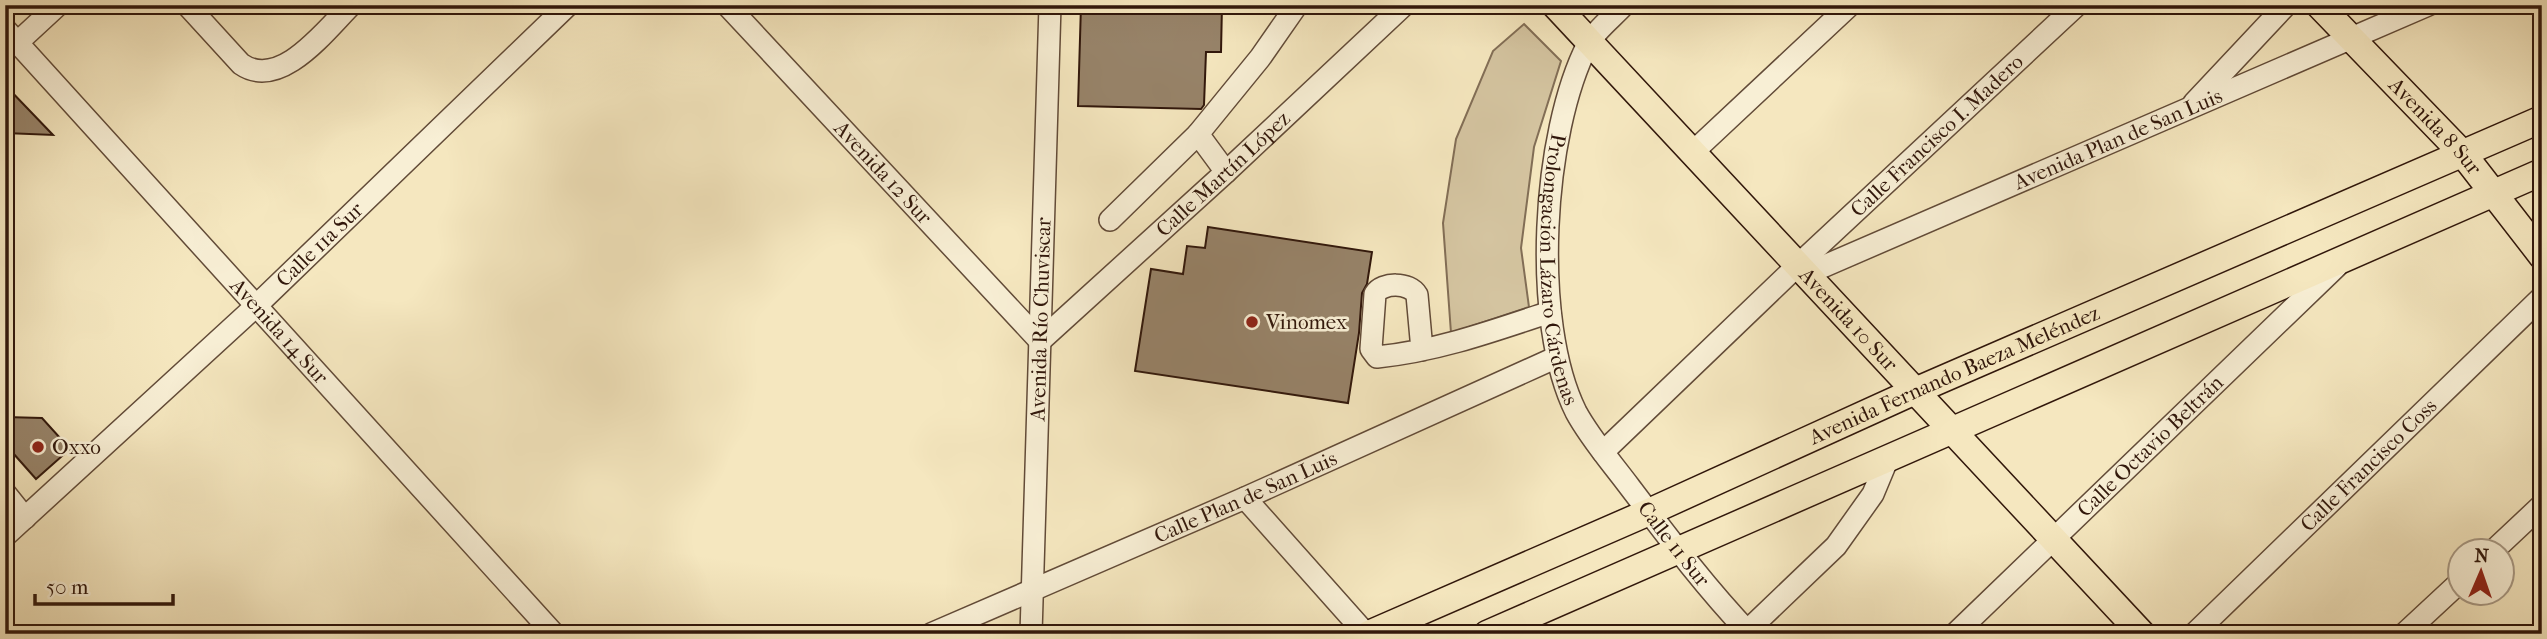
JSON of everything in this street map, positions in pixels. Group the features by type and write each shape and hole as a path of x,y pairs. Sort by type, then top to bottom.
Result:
{"main road":[{"name":"Avenida 10 Sur","path":"1555,5 2142,634"},
{"name":"Avenida 8 Sur","path":"2319,5 2463,154 2542,256"},
{"name":"Avenida Fernando Baeza Meléndez","path":"1367,634 1649,512 1915,391 2542,120"},
{"path":"1487,634 2542,172"}],"street":[{"path":"12,35 58,5"},
{"path":"187,5 241,64 251,71 262,73 285,66 297,57 336,10"},
{"name":"Calle 11a Sur","path":"5,536 257,305 568,5"},
{"name":"Avenida 12 Sur","path":"727,5 1040,341"},
{"name":"Avenida Río Chuviscar","path":"1031,634 1050,5"},
{"path":"1110,220 1198,134 1260,58 1297,5"},
{"name":"Calle Martín López","path":"1040,341 1404,5"},
{"path":"1589,42 1624,5"},
{"path":"1693,152 1850,5"},
{"name":"Calle Francisco I. Madero","path":"1802,270 2077,5"},
{"path":"2187,111 2286,5"},
{"name":"Avenida Plan de San Luis","path":"1802,270 2187,111 2428,5"},
{"name":"Avenida 14 Sur","path":"12,35 554,634"},
{"name":"Prolongación Lázaro Cárdenas","path":"1589,42 1571,87 1550,186 1547,240 1550,312 1557,357 1577,413 1603,452"},
{"path":"1198,134 1226,172"},
{"name":"Calle Octavio Beltrán","path":"1955,634 2344,259"},
{"path":"1603,452 1802,270"},
{"name":"Calle Francisco Coss","path":"2194,634 2542,297"},
{"path":"1422,350 1460,342 1550,312"},
{"name":"Calle Plan de San Luis","path":"931,634 1245,498 1557,357"},
{"name":"Calle 11 Sur","path":"1603,452 1747,633"},
{"path":"1747,633 1836,546 1873,494 1888,458"},
{"path":"5,493 25,517"},
{"path":"1245,498 1367,634"},
{"path":"2506,538 2542,505"},
{"path":"2404,634 2446,594"}],"shaded area":[{"path":"1524,24 1561,61 1534,147 1521,248 1529,307 1451,333 1443,223 1456,139 1493,51"}],"building":[{"path":"1081,5 1222,5 1221,52 1206,52 1204,105 1201,109 1078,106"},
{"path":"5,85 53,135 5,133"},
{"name":"Vinomex","path":"1208,227 1372,252 1367,284 1362,293 1348,403 1135,371 1151,269 1183,274 1187,246 1205,248"},
{"name":"Oxxo","path":"5,417 42,418 70,449 36,479 5,444"}],"place":[{"name":"Vinomex","path":"1252,322"},
{"name":"Oxxo","path":"38,447"}]}
